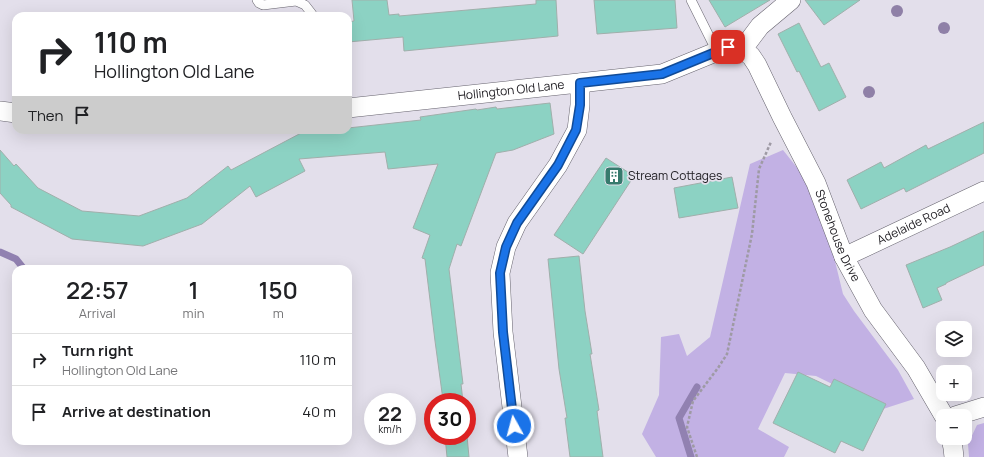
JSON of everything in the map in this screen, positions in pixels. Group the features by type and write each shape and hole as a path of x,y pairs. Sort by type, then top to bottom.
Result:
{"street":[{"path":"742,50 760,26 791,0"},
{"name":"Hollington Old Lane","path":"352,108 662,74 728,47 742,50"},
{"name":"Stonehouse Drive","path":"742,50 751,56 757,65 816,183 844,257 873,310 916,368 940,409"},
{"path":"518,457 503,332 500,273 506,247 517,223 558,165 576,130 580,105 580,83"},
{"path":"0,111 12,112"},
{"name":"Adelaide Road","path":"844,257 984,191"},
{"path":"972,411 984,407"},
{"path":"952,445 954,457"}],"lane":[{"path":"257,0 263,5 296,1 305,5 310,12"},
{"path":"691,0 717,52"}],"path":[{"path":"697,457 687,427 693,401 727,354 752,234 759,168 782,117"}],"shaded area":[{"path":"783,150 806,179 833,253 843,294 898,370 914,399 883,409 816,376 785,373 758,429 789,447 784,457 656,457 642,434 659,395 661,337 679,334 687,356 710,337 750,164"},
{"path":"984,423 984,457 969,457 968,445 972,445 972,436 977,425"}],"building":[{"path":"352,0 387,0 389,15 399,14 399,16 536,4 536,0 556,0 558,36 404,51 403,37 352,42 352,21 354,21"},
{"path":"594,0 675,0 677,28 597,34"},
{"path":"709,0 770,0 725,27"},
{"path":"805,0 860,0 824,25"},
{"path":"799,23 821,67 829,63 846,97 819,111 778,34"},
{"path":"550,103 554,134 513,150 496,153 461,246 457,244 449,269 463,384 461,384 462,393 442,393 425,259 422,258 430,235 413,228 438,164 388,169 385,152 299,159 305,171 256,197 250,186 202,224 143,246 72,239 11,207 11,205 0,193 0,150 14,166 16,164 38,188 82,211 139,216 187,198 228,166 231,170 299,134 352,134 352,128 421,120 420,117 496,107 497,109"},
{"path":"984,122 984,153 906,192 904,188 861,209 847,180 881,162 884,168 926,145 928,149"},
{"path":"606,158 634,176 583,254 554,235"},
{"path":"732,177 738,208 679,218 674,188"},
{"path":"984,231 984,265 937,288 942,300 923,308 906,265"},
{"path":"579,256 585,311 592,354 590,354 599,410 597,411 603,457 570,457 565,418 567,418 559,369 548,259"},
{"path":"798,372 830,387 834,379 886,404 863,451 841,441 835,453 773,423"},
{"path":"446,445 468,445 469,457 447,457"}],"waterway":[{"path":"0,252 16,259 21,265"},
{"path":"691,457 679,418 697,387"}],"place":[{"name":"Stream Cottages","path":"614,176"}],"route":[{"path":"514,426 503,332 500,273 506,247 517,223 558,165 576,130 580,105 580,83 662,74 728,47"}]}
